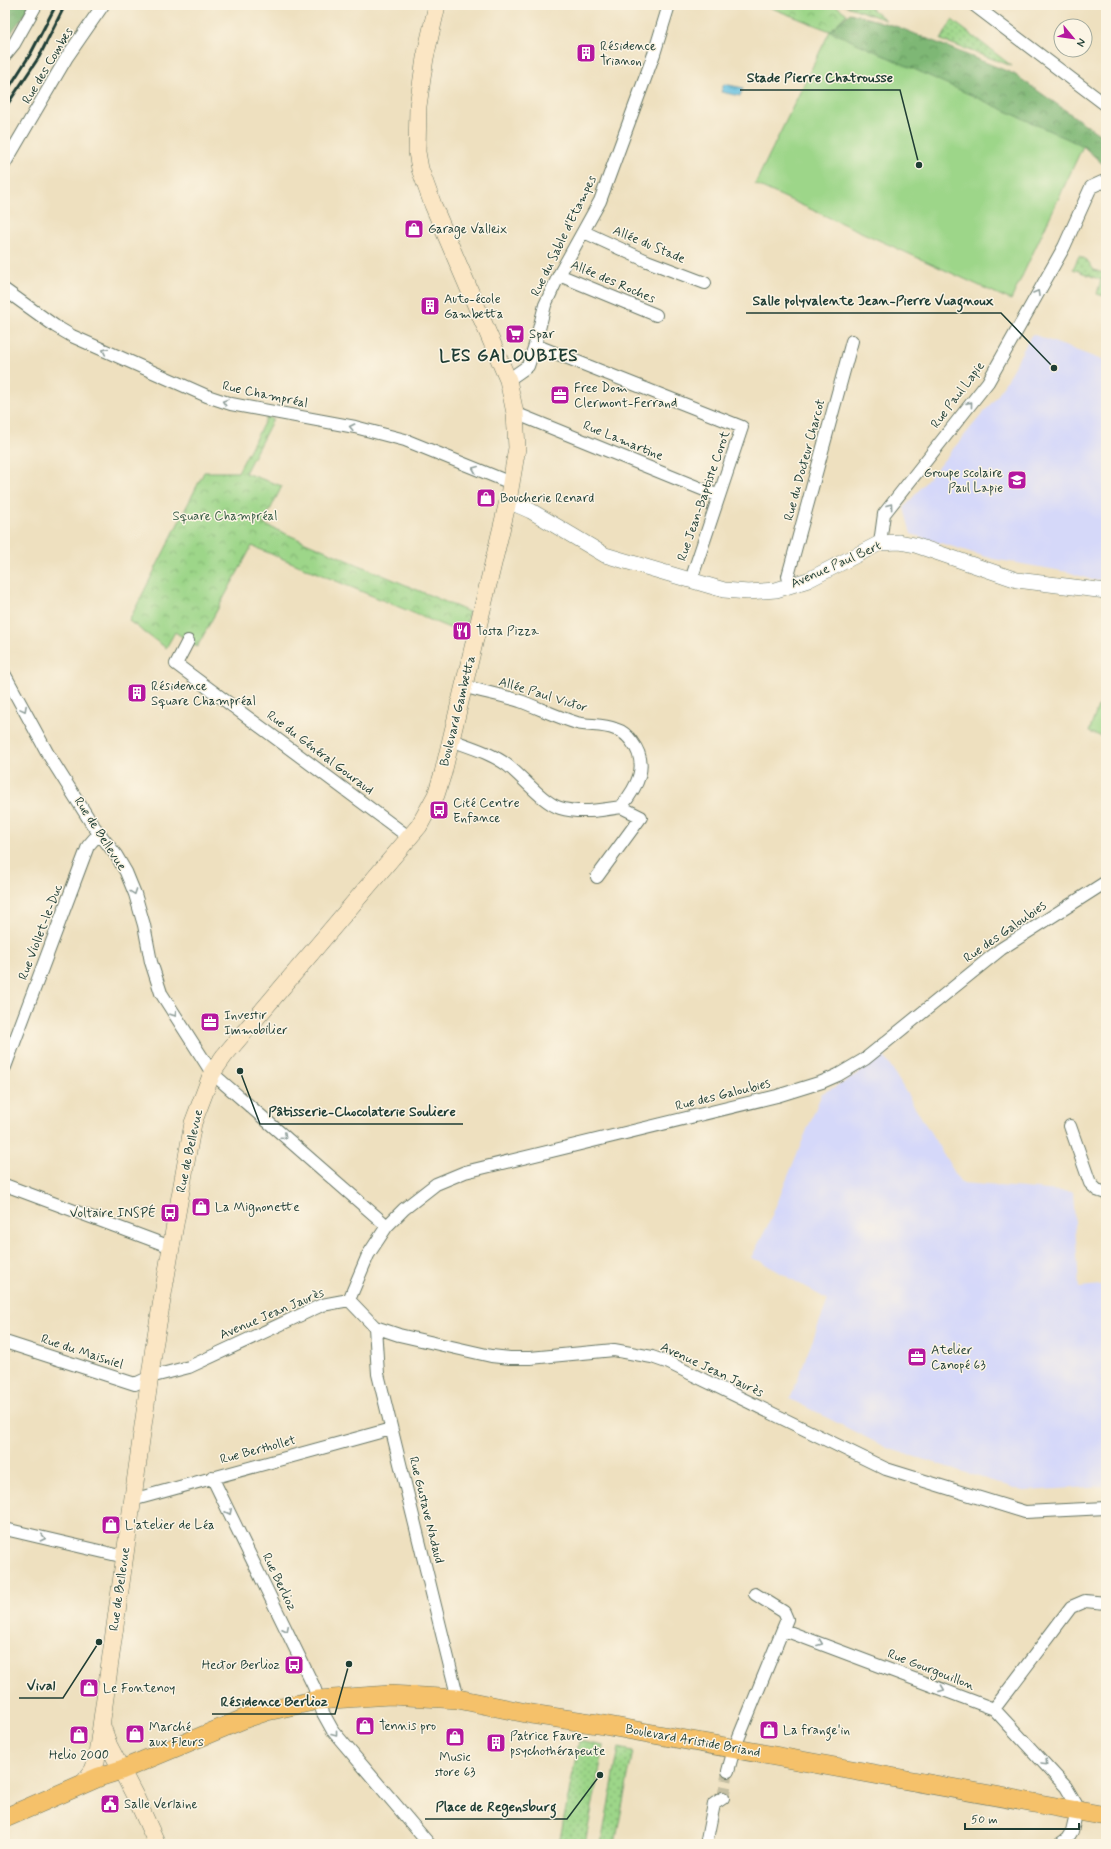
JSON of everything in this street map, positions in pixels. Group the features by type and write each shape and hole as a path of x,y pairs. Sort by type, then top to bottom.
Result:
{"main road":[{"name":"Boulevard Gambetta","path":"212,1073 224,1056 410,838 419,826 436,795 451,740 508,501 516,453 515,412 508,380 433,205 420,169 417,152 418,106 425,58 436,5"},
{"name":"Rue de Bellevue","path":"82,1785 93,1770 96,1762 150,1377 193,1123 212,1073"},
{"name":"Boulevard Aristide Briand","path":"5,1818 99,1777 121,1770 246,1718 267,1711 318,1700 390,1695 458,1699 531,1714 598,1724 1106,1816"},
{"name":"Rue de Bellevue","path":"102,1726 109,1746 136,1798 157,1844"}],"street":[{"path":"5,54 14,44 36,5"},
{"name":"Rue des Combes","path":"5,163 26,130 67,57 103,5"},
{"name":"Rue du Sable d'Etampes","path":"508,380 528,366 536,345 545,305 559,275 600,201 654,54 668,5"},
{"path":"974,5 1106,105"},
{"name":"Rue Paul Lapie","path":"880,543 884,514 988,382 1064,247 1091,187 1102,182 1106,183"},
{"name":"Allée du Stade","path":"584,232 647,261 704,283"},
{"name":"Allée des Roches","path":"559,275 656,315"},
{"name":"Rue Champréal","path":"5,290 55,326 72,336 207,396 231,404 355,427 405,440 511,483"},
{"name":"Rue du Docteur Charcot","path":"790,586 788,576 852,341"},
{"name":"Rue Jean-Baptiste Corot","path":"536,345 742,427 691,580"},
{"name":"Rue Lamartine","path":"515,412 719,496"},
{"name":"Avenue Paul Bert","path":"508,501 531,511 605,555 724,590 748,592 776,590 808,580 880,543 899,542 915,545 1017,580 1106,591"},
{"name":"Rue du Général Gouraud","path":"188,641 176,664 410,838"},
{"name":"Rue de Bellevue","path":"6,679 48,754 92,824 101,834 126,872 135,894 144,926 151,962 161,992 212,1073"},
{"name":"Allée Paul Victor","path":"464,686 518,701 578,723 606,726 617,729 628,737 636,747 641,760 639,779 631,794 621,807"},
{"path":"451,740 476,748 506,765 550,803 559,808 574,811 603,810 621,807 641,817 597,877"},
{"name":"Rue Viollet-le-Duc","path":"5,1067 88,846 101,834"},
{"name":"Rue des Galoubies","path":"349,1300 368,1255 387,1226 404,1209 436,1184 465,1172 777,1096 822,1082 838,1075 864,1058 1001,949 1106,882"},
{"path":"212,1073 387,1226"},
{"path":"1070,1126 1090,1183 1097,1190 1106,1193"},
{"path":"5,1185 172,1247"},
{"path":"349,1300 375,1327"},
{"name":"Avenue Jean Jaurès","path":"150,1377 189,1366 322,1305 349,1300"},
{"name":"Avenue Jean Jaurès","path":"375,1327 459,1348 510,1358 530,1358 614,1350 652,1357 669,1363 886,1469 1025,1512 1106,1508"},
{"name":"Rue Gustave Nadaud","path":"375,1327 376,1366 458,1699"},
{"name":"Rue du Maisniel","path":"5,1342 135,1384 150,1377"},
{"name":"Rue Berthollet","path":"132,1500 391,1428"},
{"name":"Rue Berlioz","path":"212,1477 314,1688 322,1713 333,1731 428,1844"},
{"path":"5,1529 125,1557"},
{"path":"728,1771 734,1749 784,1630 787,1619 784,1612 755,1594"},
{"path":"994,1709 1071,1607 1085,1601 1106,1603"},
{"name":"Rue Gourgouillon","path":"784,1630 994,1709 1066,1786 1076,1804 1077,1810"},
{"path":"706,1844 714,1804 723,1798"},
{"path":"1060,1844 1067,1839 1072,1831 1077,1810"}],"shaded area":[{"name":"Groupe scolaire Paul Lapie","path":"1032,334 1102,360 1106,352 1106,579 1092,580 1068,572 993,559 911,534 904,508 998,395"},
{"path":"884,1056 961,1183 1073,1192 1079,1287 1102,1285 1106,1329 1106,1371 1102,1372 1106,1447 1106,1486 1024,1491 887,1448 790,1399 828,1300 760,1261 751,1258 768,1225 822,1093 843,1083"}],"green space":[{"path":"5,5 29,5 27,11 5,41"},
{"path":"764,5 835,5 847,14 830,31"},
{"path":"844,5 867,5 886,20"},
{"path":"850,13 898,27 1014,74 1106,139 1106,167 1083,146 830,31"},
{"path":"952,20 1012,66 941,40"},
{"path":"830,31 1083,146 1011,300 755,184"},
{"path":"1079,256 1087,260 1094,270 1106,274 1106,297 1097,294 1101,280 1073,269"},
{"name":"Square Champréal","path":"267,417 273,419 245,473 282,486 263,524 469,612 464,634 252,546 197,647 175,632 166,648 129,621 204,472 238,472"},
{"path":"1106,685 1106,738 1089,732"},
{"path":"579,1741 604,1746 585,1844 559,1844"},
{"path":"619,1748 633,1751 615,1844 601,1844"}],"water":[{"path":"724,84 743,88 740,96 721,92"}],"tunnel":[{"path":"723,1798 728,1771"}],"railway":[{"path":"5,94 31,53 56,5"},
{"path":"5,108 39,57 65,5"}],"place":[{"name":"Résidence Trianon","path":"586,53"},
{"name":"Stade Pierre Chatrousse","path":"919,165"},
{"name":"Garage Valleix","path":"414,229"},
{"name":"Auto-école Gambetta","path":"430,306"},
{"name":"Spar","path":"515,334"},
{"name":"Salle polyvalente Jean-Pierre Vuagnoux","path":"1054,368"},
{"name":"Free Dom Clermont-Ferrand","path":"560,395"},
{"name":"Groupe scolaire Paul Lapie","path":"1017,480"},
{"name":"Boucherie Renard","path":"486,498"},
{"name":"Tosta Pizza","path":"462,631"},
{"name":"Résidence Square Champréal","path":"137,693"},
{"name":"Cité Centre Enfance","path":"439,810"},
{"name":"Investir Immobilier","path":"210,1022"},
{"name":"Pâtisserie-Chocolaterie Souliere","path":"240,1071"},
{"name":"La Mignonette","path":"201,1207"},
{"name":"Voltaire INSPÉ","path":"170,1213"},
{"name":"Atelier Canopé 63","path":"917,1357"},
{"name":"L'atelier de Léa","path":"111,1525"},
{"name":"Vival","path":"99,1642"},
{"name":"Résidence Berlioz","path":"349,1664"},
{"name":"Hector Berlioz","path":"294,1665"},
{"name":"Le Fontenoy","path":"89,1688"},
{"name":"Tennis pro","path":"365,1726"},
{"name":"La frange'in","path":"769,1730"},
{"name":"Marché aux Fleurs","path":"135,1734"},
{"name":"Helio 2000","path":"79,1735"},
{"name":"Music store 63","path":"455,1737"},
{"name":"Patrice Faure- psychothérapeute","path":"496,1743"},
{"name":"Place de Regensburg","path":"600,1775"},
{"name":"Salle Verlaine","path":"110,1804"}],"district":[{"name":"LES GALOUBIES","path":"509,356"}]}
